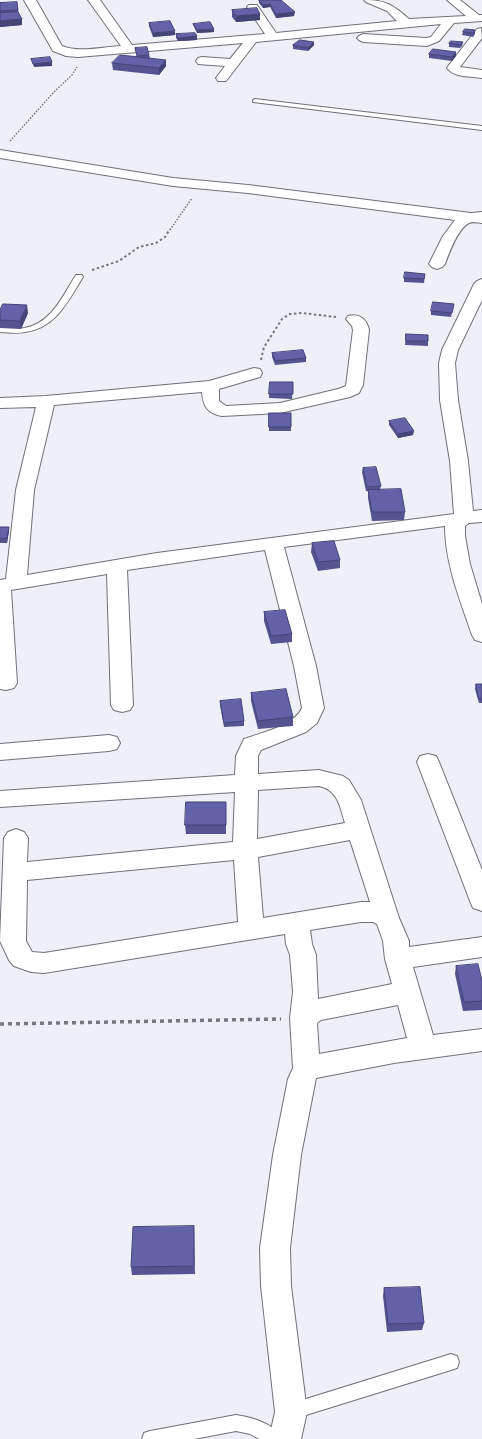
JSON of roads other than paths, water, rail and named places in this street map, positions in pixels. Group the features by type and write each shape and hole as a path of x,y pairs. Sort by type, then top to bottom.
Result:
{"street":[{"path":"30,0 57,48 78,53 252,39 406,23 479,18"},
{"path":"94,0 129,49"},
{"path":"370,0 391,9 406,23"},
{"path":"453,0 479,18"},
{"path":"253,7 273,36"},
{"path":"23,17 39,16"},
{"path":"446,21 482,31 453,68 458,71 482,74"},
{"path":"333,31 340,35 362,38 427,42 434,39 446,21"},
{"path":"222,78 252,39"},
{"path":"202,61 233,64"},
{"path":"0,166 6,152 173,182 201,184 477,217"},
{"path":"438,264 443,249 461,222 477,217"},
{"path":"473,517 458,461 449,400 447,363 450,350 482,284"},
{"path":"210,386 211,403 222,411 280,408 344,393 355,386 361,330 360,324 354,319"},
{"path":"0,402 46,401 210,386 254,373"},
{"path":"6,683 6,585 25,490 46,401"},
{"path":"6,585 117,566 274,543 473,517"},
{"path":"473,517 455,524 454,533 456,549 482,635"},
{"path":"251,930 245,850 247,756 252,745 298,727 309,718 313,708 305,666 274,543"},
{"path":"117,566 122,705"},
{"path":"0,752 109,743"},
{"path":"428,762 482,901"},
{"path":"0,799 319,778 335,781 349,800 387,918 396,941 398,959 423,1047"},
{"path":"15,872 245,850 358,830"},
{"path":"16,838 13,940 18,955 27,962 44,963 362,912 377,912 387,918"},
{"path":"288,1426 276,1286 275,1248 287,1155 302,1079 307,1068 303,1018 306,992 303,955 299,944 297,923"},
{"path":"398,959 482,947"},
{"path":"303,1018 312,1012 323,1008 407,992"},
{"path":"307,1068 343,1060 423,1047 482,1040"}],"lane":[{"path":"255,101 482,128"},
{"path":"0,330 26,330 38,328 46,324 55,314 79,277"},
{"path":"288,1426 451,1362"},
{"path":"150,1439 236,1422 253,1426 274,1439"}]}
